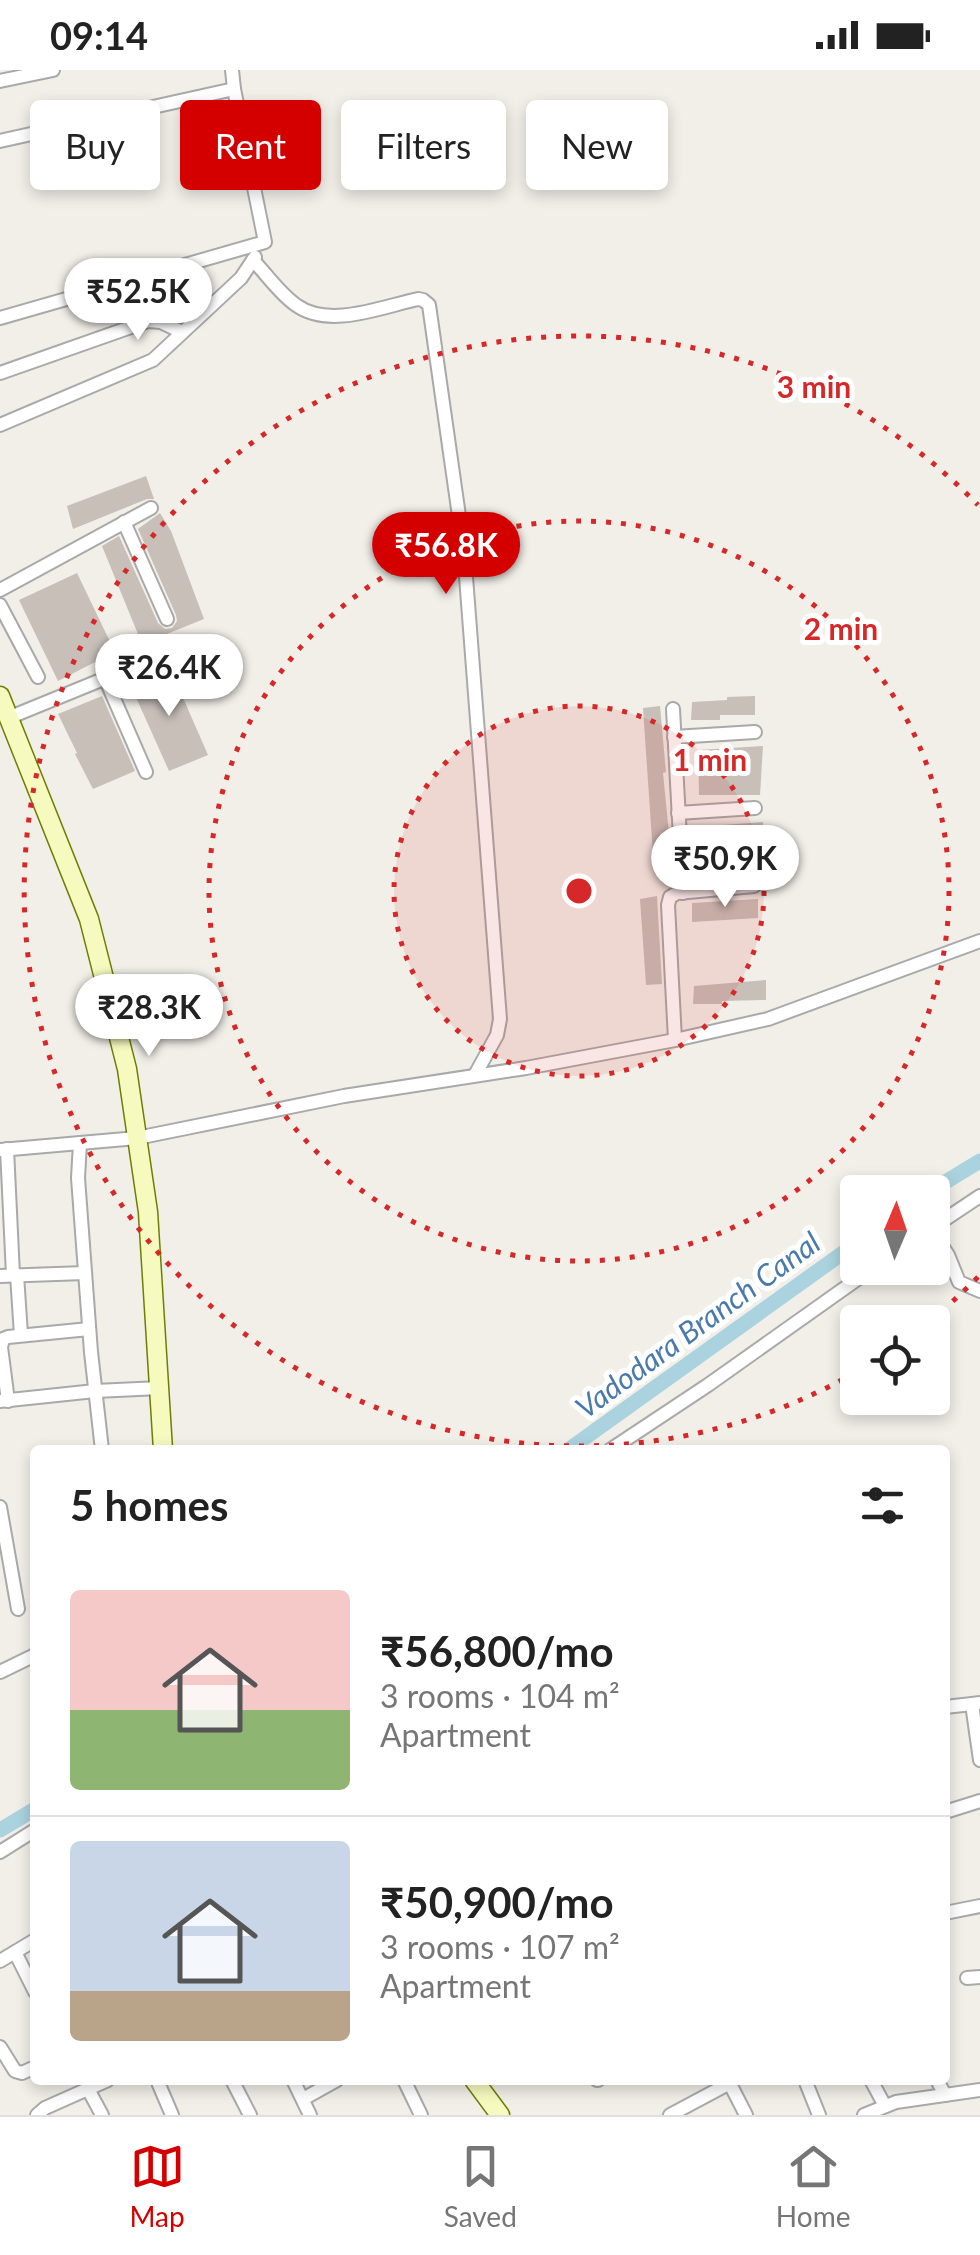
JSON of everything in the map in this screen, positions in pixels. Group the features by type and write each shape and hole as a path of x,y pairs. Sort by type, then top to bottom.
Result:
{"street":[{"path":"0,81 53,70"},
{"path":"0,425 152,360 241,278 265,242 232,70"},
{"path":"0,141 234,89"},
{"path":"0,318 265,242"},
{"path":"253,260 293,303 320,316 336,317 418,299 429,306 464,551 500,1019 498,1036 475,1076"},
{"path":"0,373 148,321 182,332"},
{"path":"0,590 150,508"},
{"path":"124,522 167,619"},
{"path":"0,605 38,677"},
{"path":"8,718 145,662"},
{"path":"105,678 146,772"},
{"path":"0,696 89,919 127,1069 148,1212 163,1445"},
{"path":"673,709 682,893"},
{"path":"674,737 755,732"},
{"path":"678,812 755,808"},
{"path":"676,1040 670,897 754,886"},
{"path":"21,1336 10,1275 3,1150 137,1138 344,1096 676,1040 768,1019 980,941"},
{"path":"80,1143 78,1178 101,1445"},
{"path":"950,1217 980,1196"},
{"path":"950,1260 958,1280 980,1290"},
{"path":"10,1275 85,1273"},
{"path":"618,1445 849,1285"},
{"path":"89,1329 8,1336 2,1344 4,1401 160,1388"},
{"path":"0,1507 18,1610"},
{"path":"0,1672 30,1657"},
{"path":"950,1706 976,1703 980,1760"},
{"path":"950,1811 980,1802"},
{"path":"0,1852 30,1833"},
{"path":"950,1912 980,1906"},
{"path":"0,1961 30,1943"},
{"path":"15,1952 30,1982"},
{"path":"0,2048 15,2071 30,2069"},
{"path":"37,2115 97,2085"},
{"path":"159,2085 172,2115"},
{"path":"235,2085 250,2115"},
{"path":"296,2085 310,2115"},
{"path":"303,2099 328,2085"},
{"path":"406,2085 421,2115"},
{"path":"478,2085 497,2112"},
{"path":"490,2085 497,2112"},
{"path":"670,2115 724,2085"},
{"path":"731,2085 746,2115"},
{"path":"806,2085 820,2115"},
{"path":"874,2085 885,2106"},
{"path":"940,2085 945,2095"},
{"path":"88,2089 102,2115"},
{"path":"864,2115 896,2102 980,2090"}],"building":[{"path":"146,476 154,499 73,529 67,506"},
{"path":"160,513 171,531 204,619 142,644 102,546 119,536 158,623 165,629 172,628 176,615 138,529"},
{"path":"77,573 115,652 58,681 19,600"},
{"path":"170,668 208,755 169,771 130,684"},
{"path":"102,696 135,771 93,789 58,714"},
{"path":"755,696 755,715 691,720 692,702"},
{"path":"660,706 671,854 653,855 643,708"},
{"path":"763,746 760,795 699,795 698,750"},
{"path":"763,822 763,873 698,876 697,827"},
{"path":"657,896 662,984 646,985 640,899"},
{"path":"758,899 758,918 692,922 692,903"},
{"path":"766,980 766,1000 693,1004 694,986"}],"waterway":[{"name":"Vadodara Branch Canal","path":"950,1179 980,1161"},
{"name":"Vadodara Branch Canal","path":"575,1445 840,1255"},
{"name":"Vadodara Branch Canal","path":"0,1830 30,1812"}]}
